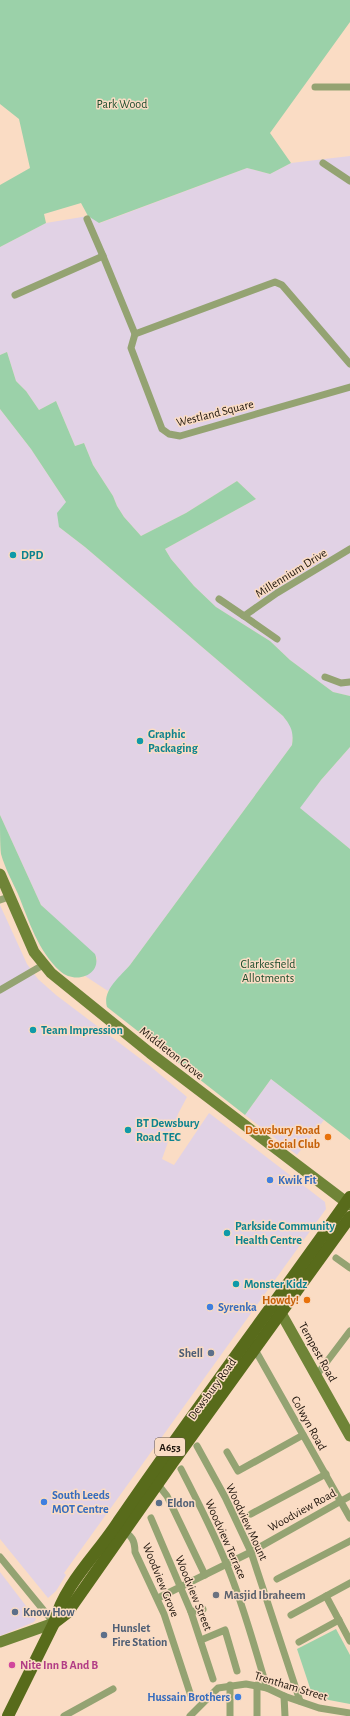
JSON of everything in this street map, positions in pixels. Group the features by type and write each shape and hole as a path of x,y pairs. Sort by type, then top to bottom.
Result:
{"main road":[{"name":"Dewsbury Road","path":"8,1716 54,1623 58,1608 75,1579 88,1560 120,1530 154,1480 322,1247 349,1201"},
{"name":"Dewsbury Road","path":"322,1247 350,1217"}],"street":[{"path":"315,87 350,87"},
{"path":"323,163 350,181"},
{"name":"Westland Square","path":"87,219 135,334 131,348 162,429 169,434 180,436 350,387"},
{"path":"15,295 103,256"},
{"path":"135,334 275,282 282,285 350,364"},
{"name":"Millennium Drive","path":"244,616 277,593 350,549"},
{"path":"219,599 277,639"},
{"path":"326,677 341,683 350,682"},
{"name":"Middleton Grove","path":"0,874 5,898 34,952 43,965 63,984 150,1053 349,1201"},
{"path":"0,990 43,965"},
{"path":"336,1258 350,1268"},
{"name":"Tempest Road","path":"278,1307 350,1436"},
{"path":"316,1376 350,1331"},
{"name":"Colwyn Road","path":"252,1343 350,1518"},
{"path":"227,1452 238,1471 303,1435"},
{"name":"Woodview Mount","path":"197,1446 225,1497 251,1552 300,1702"},
{"name":"Woodview Terrace","path":"181,1469 205,1515 227,1563 244,1611 267,1688"},
{"path":"252,1514 326,1474"},
{"path":"154,1480 168,1496 206,1575"},
{"name":"Woodview Road","path":"158,1598 251,1552 350,1496"},
{"name":"Woodview Street","path":"151,1518 191,1612 213,1679"},
{"name":"Woodview Grove","path":"120,1530 132,1536 135,1552 158,1598 190,1696"},
{"path":"277,1579 350,1541"},
{"path":"0,1557 54,1623 0,1642"},
{"path":"291,1615 350,1583"},
{"path":"326,1596 350,1641"},
{"path":"191,1612 203,1609"},
{"path":"299,1642 339,1620"},
{"path":"201,1640 225,1630 237,1671"},
{"path":"230,1685 230,1716"},
{"name":"Trentham Street","path":"191,1716 218,1688 230,1685 257,1685 319,1708 350,1713"},
{"path":"257,1685 257,1716"},
{"path":"64,1716 113,1688"},
{"path":"284,1696 285,1716"},
{"path":"319,1708 320,1716"}],"shaded area":[{"path":"350,156 350,696 333,692 290,660 270,641 216,607 194,586 171,559 165,549 256,499 237,481 186,513 141,536 124,517 117,506 113,496 93,465 84,443 75,446 56,401 39,410 26,391 16,381 7,352 0,355 0,247 46,223 88,216 100,223 247,168 270,174 291,163"},
{"path":"0,409 31,449 66,502 59,527 85,547 283,716 291,726 293,735 292,745 130,965 108,991 85,976 94,968 97,958 41,905 0,815"},
{"path":"350,747 350,849 299,808"},
{"path":"0,905 27,964 38,979 56,995 150,1066 187,1097 178,1114 162,1159 174,1165 209,1113 325,1202 326,1209 64,1573 66,1575 56,1591 48,1598 0,1539"},
{"path":"271,1079 324,1120 297,1155 245,1115"},
{"path":"0,1572 36,1619 34,1622 0,1636"}],"green space":[{"name":"Park Wood","path":"0,0 350,0 350,22 270,133 291,163 270,174 247,168 99,223 88,216 81,203 44,214 46,223 0,247 0,185 30,168 19,119 0,104"},
{"name":"Clarkesfield Allotments","path":"7,352 16,381 26,391 39,410 56,401 75,446 84,443 93,465 113,496 117,506 124,517 141,536 186,513 237,481 256,499 165,549 171,559 194,586 216,607 270,641 290,660 333,692 350,696 350,747 321,780 300,808 350,849 350,1140 271,1079 245,1115 107,1007 106,1001 109,989 130,965 292,745 293,736 290,726 283,716 85,547 59,527 57,513 66,502 31,449 0,409 0,355"},
{"path":"0,815 41,905 95,954 95,967 86,976 73,977 60,971 52,963 40,945 30,925 1,854"},
{"path":"336,1629 350,1655 350,1704 313,1697 297,1649"}],"place":[{"name":"DPD","path":"13,555"},
{"name":"Graphic Packaging","path":"140,741"},
{"name":"Team Impression","path":"33,1030"},
{"name":"BT Dewsbury Road TEC","path":"128,1130"},
{"name":"Dewsbury Road Social Club","path":"328,1137"},
{"name":"Kwik Fit","path":"270,1180"},
{"name":"Parkside Community Health Centre","path":"227,1233"},
{"name":"Monster Kidz","path":"236,1284"},
{"name":"Howdy!","path":"307,1300"},
{"name":"Syrenka","path":"210,1307"},
{"name":"Shell","path":"211,1353"},
{"name":"South Leeds MOT Centre","path":"44,1502"},
{"name":"Eldon","path":"159,1503"},
{"name":"Masjid Ibraheem","path":"216,1595"},
{"name":"Know How","path":"15,1612"},
{"name":"Hunslet Fire Station","path":"104,1635"},
{"name":"Nite Inn B And B","path":"12,1665"},
{"name":"Hussain Brothers","path":"238,1697"}]}
